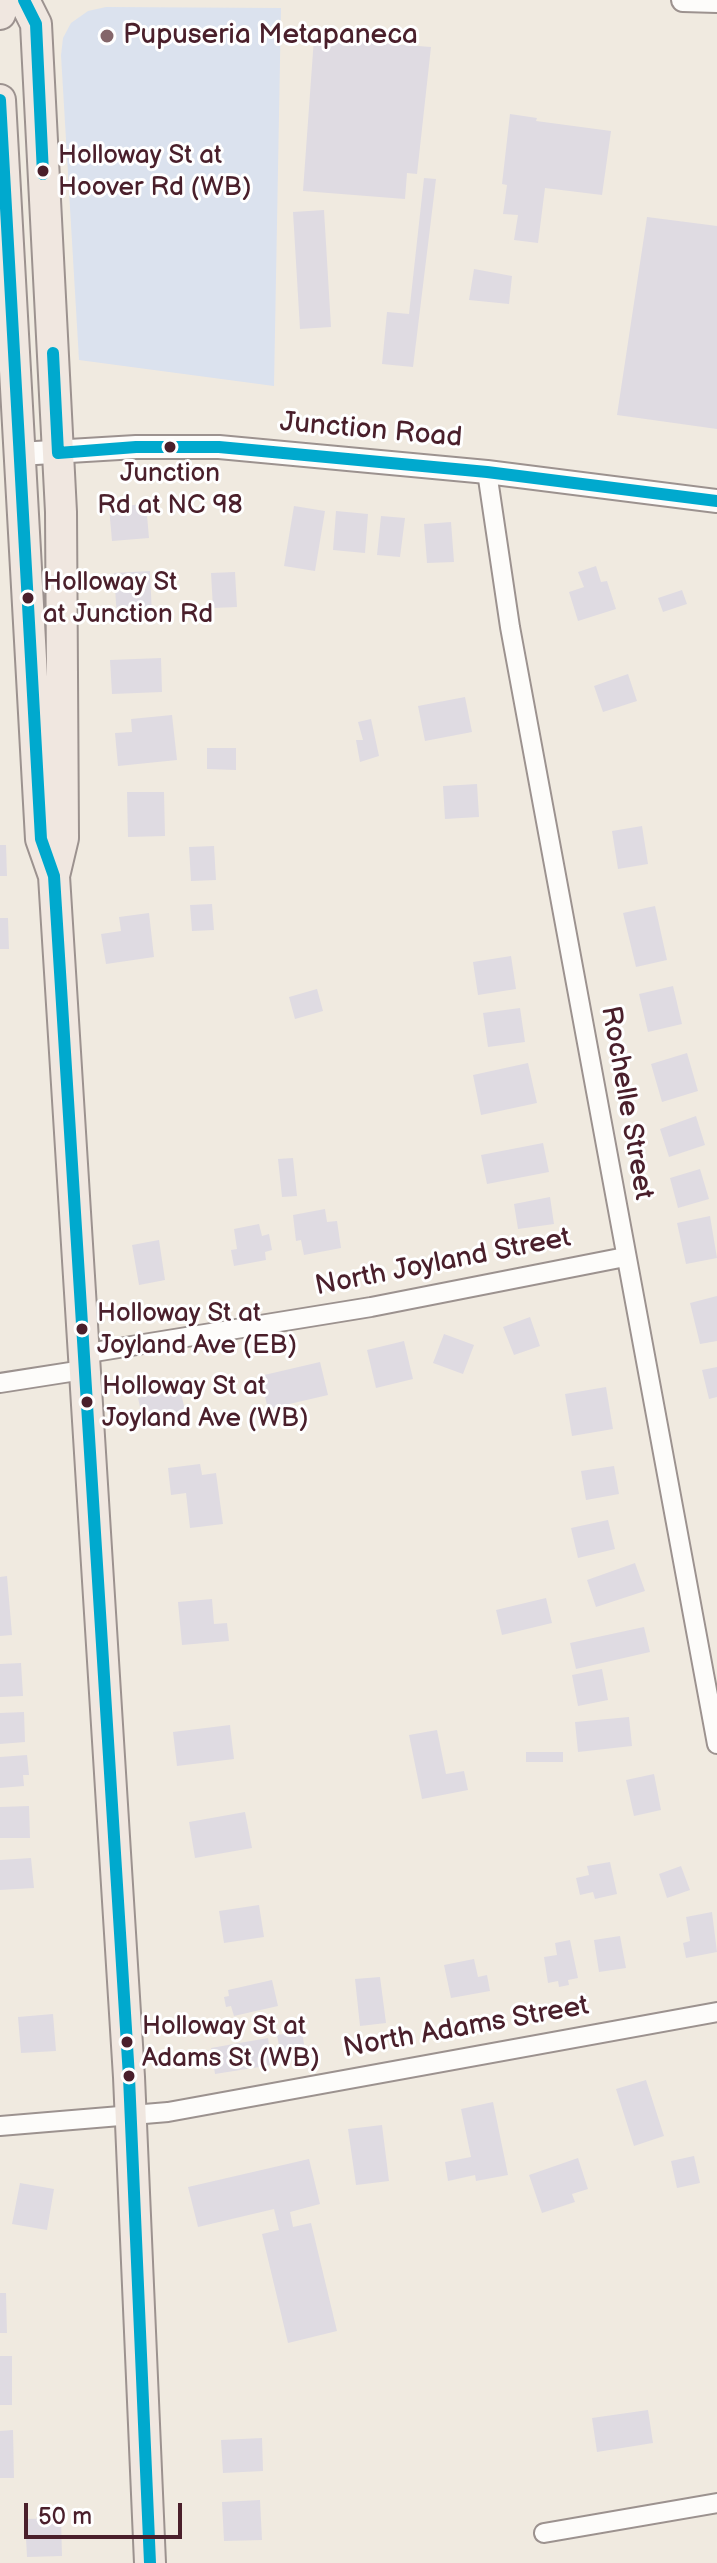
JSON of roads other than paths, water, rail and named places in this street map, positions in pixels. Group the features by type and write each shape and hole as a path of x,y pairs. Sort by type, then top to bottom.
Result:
{"highway":[{"path":"0,14 5,0"},
{"path":"24,0 36,24 61,512 63,838 54,876"},
{"path":"0,100 41,839 54,876 130,2116 150,2563"}],"street":[{"path":"683,0 717,1"},
{"name":"Junction Road","path":"19,454 136,447 219,447 487,472 717,501"},
{"name":"Rochelle Street","path":"487,472 510,627 717,1744"},
{"name":"North Joyland Street","path":"0,1383 82,1362 625,1257"},
{"name":"North Adams Street","path":"0,2126 180,2110 717,2012"},
{"path":"544,2533 717,2503"}],"place":[{"name":"Pupuseria Metapaneca","path":"107,36"},
{"name":"Holloway St at Hoover Rd (WB)","path":"43,171"},
{"name":"Junction Rd at NC 98","path":"170,447"},
{"name":"Holloway St at Junction Rd","path":"28,598"},
{"name":"Holloway St at Joyland Ave (EB)","path":"82,1329"},
{"name":"Holloway St at Joyland Ave (WB)","path":"87,1402"},
{"name":"Holloway St at Adams St (WB)","path":"127,2042"}]}
